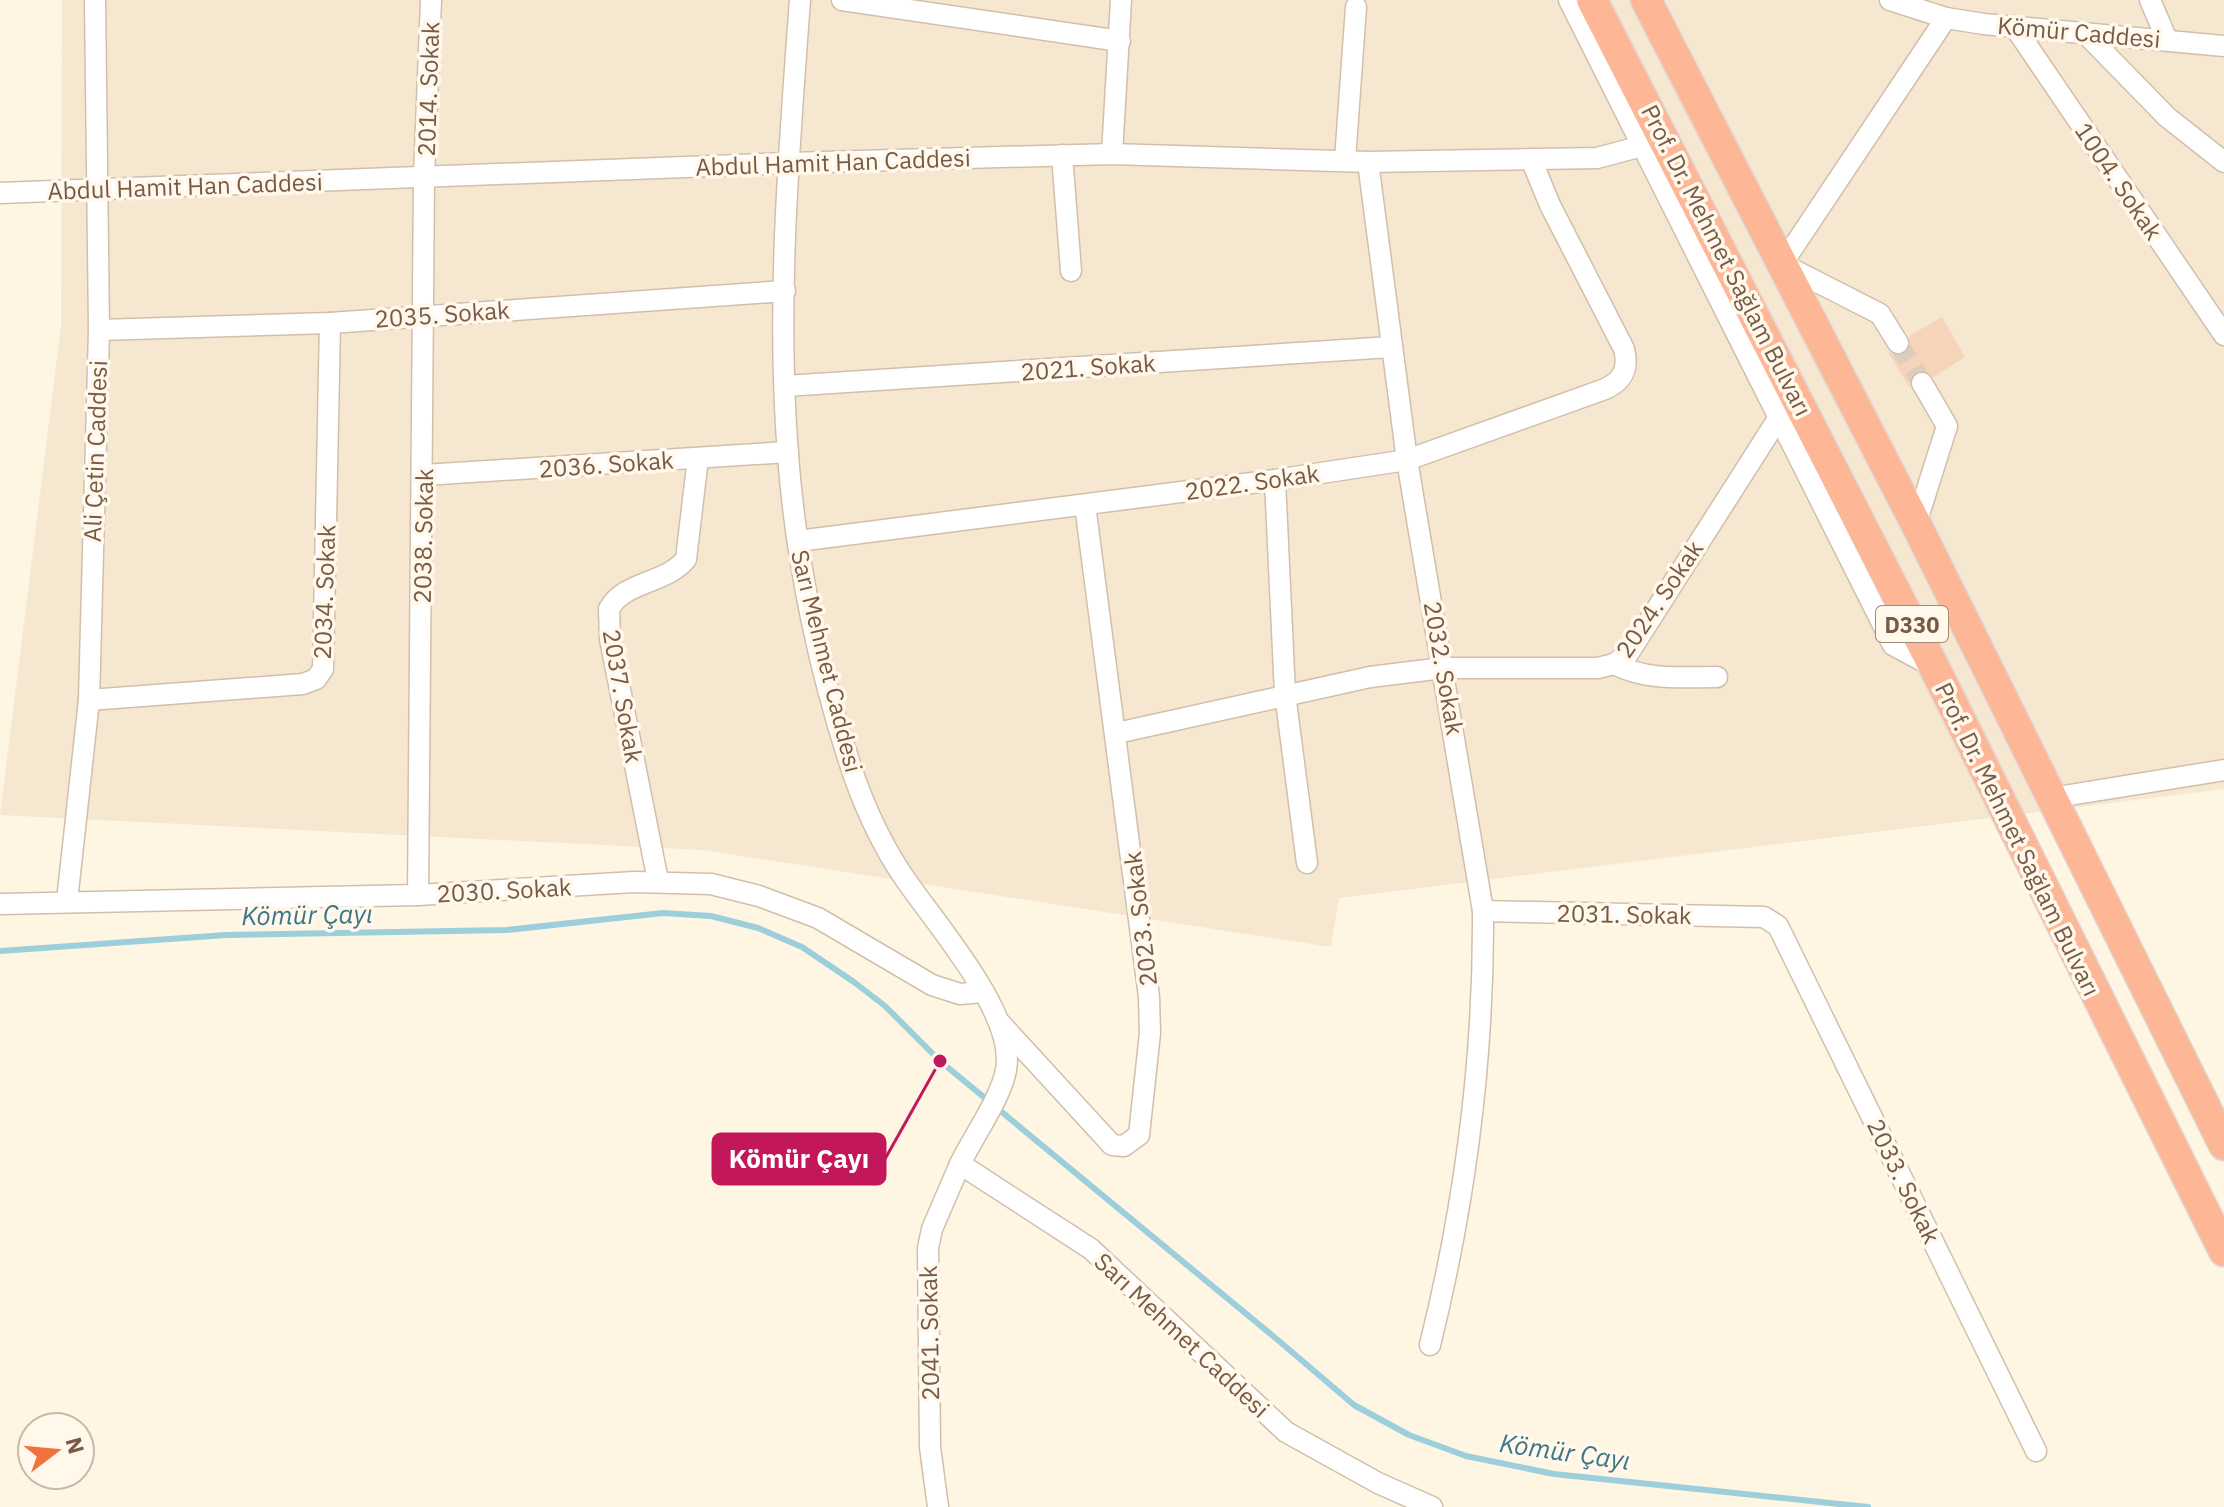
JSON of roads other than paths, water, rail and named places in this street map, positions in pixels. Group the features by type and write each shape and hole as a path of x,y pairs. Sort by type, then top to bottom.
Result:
{"highway":[{"name":"Prof. Dr. Mehmet Sağlam Bulvarı","path":"1592,0 1652,141 1787,403 1934,667 2224,1251"},
{"name":"Prof. Dr. Mehmet Sağlam Bulvarı","path":"1646,0 1916,524 2224,1145"}],"street":[{"name":"Ali Çetin Caddesi","path":"67,901 89,700 99,330 95,0"},
{"name":"2014. Sokak","path":"424,177 431,0"},
{"name":"Sarı Mehmet Caddesi","path":"800,0 788,163 785,291 788,452 798,541 840,733 867,811 899,870 983,992 998,1020 1007,1056 1000,1086 960,1164 1091,1249 1286,1432 1351,1469 1432,1507"},
{"path":"842,0 1120,41"},
{"path":"1112,154 1121,0"},
{"path":"1569,0 1652,141"},
{"name":"Kömür Caddesi","path":"1890,0 1946,18 2224,46"},
{"path":"2150,0 2167,40"},
{"path":"1345,160 1356,7"},
{"path":"1898,343 1880,314 1782,264 1946,18"},
{"name":"1004. Sokak","path":"2014,26 2224,335"},
{"path":"2085,33 2167,117 2224,162"},
{"name":"Abdul Hamit Han Caddesi","path":"0,193 1062,155 1368,162 1597,158 1652,141"},
{"path":"1062,155 1071,271"},
{"path":"1368,162 1407,460 1605,389 1623,374 1627,362 1624,349 1550,205 1531,159"},
{"name":"2038. Sokak","path":"418,895 426,315 424,177"},
{"name":"2035. Sokak","path":"99,330 330,323 785,291"},
{"name":"2034. Sokak","path":"89,700 303,684 316,679 323,669 330,323"},
{"name":"2021. Sokak","path":"785,386 1391,347"},
{"path":"1916,524 1947,426 1922,383"},
{"name":"2024. Sokak","path":"1117,733 1370,677 1443,668 1573,670 1614,664 1628,654 1787,403"},
{"name":"2036. Sokak","path":"424,475 788,452"},
{"name":"2037. Sokak","path":"658,881 610,639 609,609 622,595 665,577 686,559 698,458"},
{"name":"2022. Sokak","path":"798,541 1275,480 1407,460"},
{"name":"2032. Sokak","path":"1407,460 1483,911 1483,953 1469,1130 1458,1212 1430,1345"},
{"path":"1275,480 1285,694 1307,863"},
{"name":"2023. Sokak","path":"998,1020 1112,1145 1124,1146 1134,1142 1139,1135 1146,1078 1149,997 1085,505"},
{"path":"1614,664 1638,676 1717,677"},
{"path":"2051,798 2224,770"},
{"name":"2030. Sokak","path":"0,904 418,895 658,881 711,884 759,896 818,918 932,985 960,994 983,992"},
{"name":"2031. Sokak","path":"1483,911 1764,917"},
{"name":"2033. Sokak","path":"1764,917 1778,926 2036,1451"},
{"name":"2041. Sokak","path":"938,1507 930,1447 928,1248 932,1229 960,1164"}],"waterway":[{"name":"Kömür Çayı","path":"0,951 226,935 507,930 663,913 711,916 758,928 802,947 885,1006 940,1061 1354,1405 1409,1435 1466,1456 1554,1474 1868,1507"}],"tunnel":[{"path":"1898,343 1922,383"}],"place":[{"name":"Kömür Çayı","path":"940,1061"}]}
